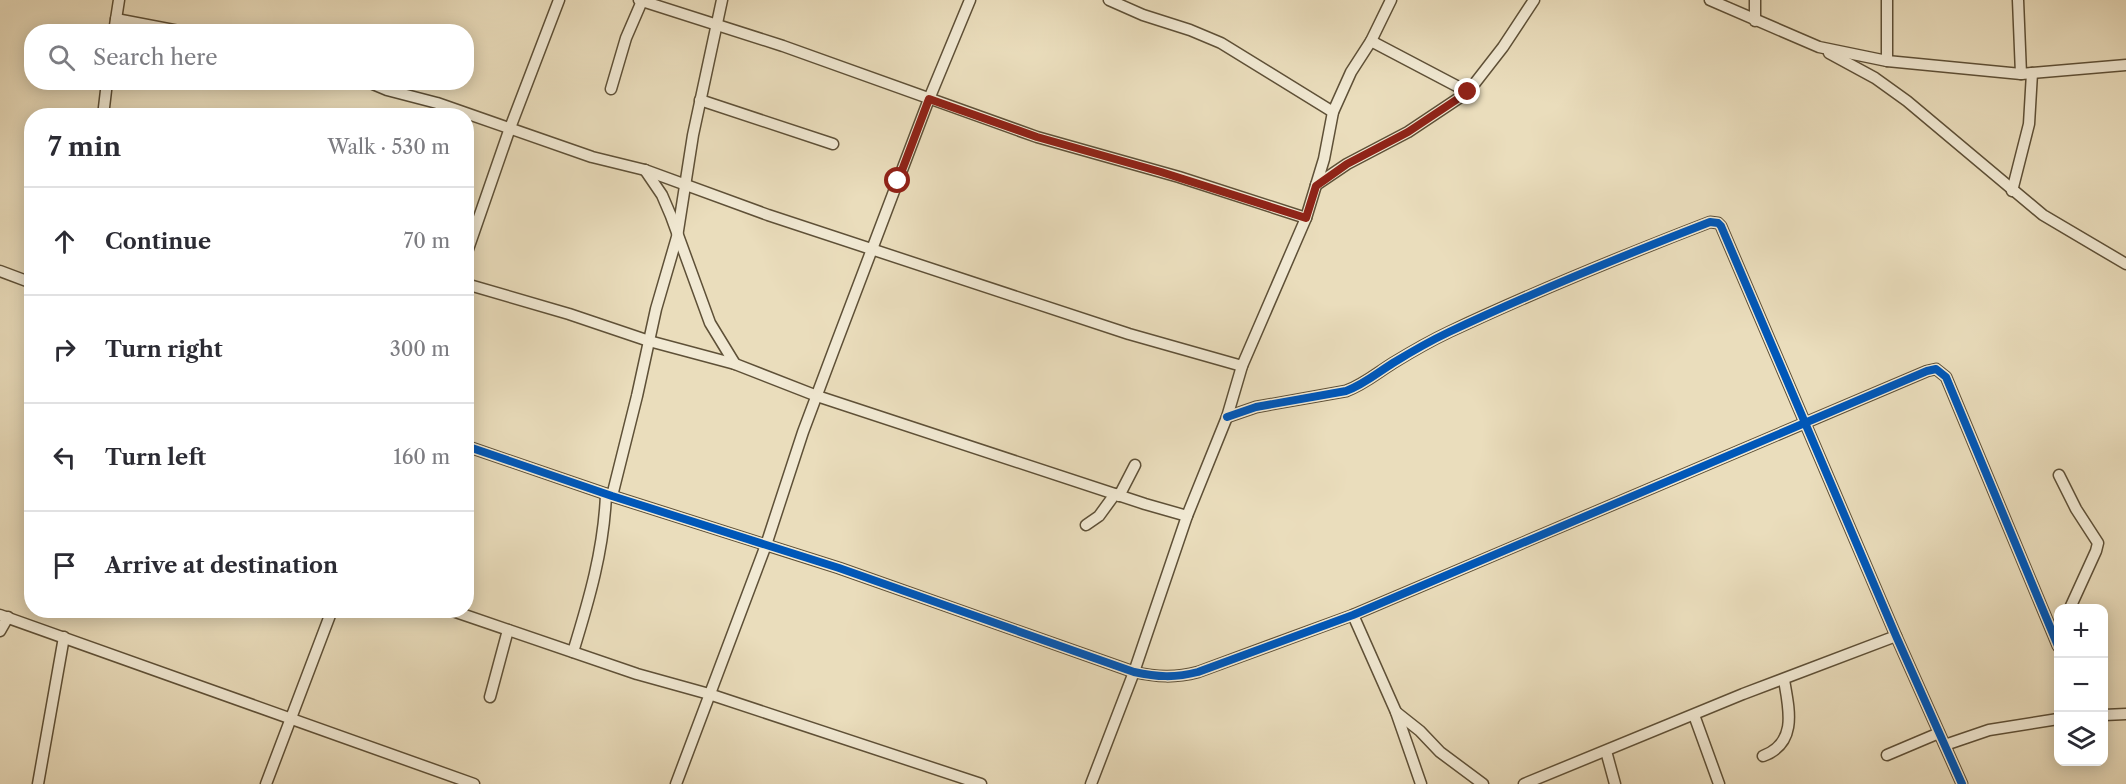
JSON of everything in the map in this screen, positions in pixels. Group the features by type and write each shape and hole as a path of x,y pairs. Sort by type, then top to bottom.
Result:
{"street":[{"path":"115,24 119,0"},
{"path":"474,232 510,128 559,0"},
{"path":"573,652 591,596 600,556 609,495 656,309 677,237 700,100 722,0"},
{"path":"676,784 766,545 817,396 929,99 970,0"},
{"path":"1109,0 1143,15 1221,43 1333,112"},
{"path":"1091,784 1134,672 1187,516 1227,417 1242,366 1306,218 1333,112 1351,72 1371,41 1391,0"},
{"path":"1316,186 1347,164 1408,132 1468,92 1503,47 1534,0"},
{"path":"1710,0 1819,47 1875,78 2043,215 2126,264"},
{"path":"1755,0 1755,21"},
{"path":"1887,0 1887,61"},
{"path":"2012,191 2029,124 2027,73 2018,0"},
{"path":"611,89 626,38 641,1 783,46 1037,137 1161,172 1306,218"},
{"path":"116,19 142,24"},
{"path":"1371,41 1468,92"},
{"path":"1819,47 1887,61 2027,73 2126,65"},
{"path":"104,108 106,90"},
{"path":"393,90 448,108"},
{"path":"700,100 833,144"},
{"path":"474,116 592,157 645,170 873,249 1130,334 1242,366"},
{"path":"645,170 662,195 671,216 710,323 735,364"},
{"path":"1227,417 1256,407 1357,387 1447,333 1548,287 1712,222 1718,223 1962,784"},
{"path":"0,271 24,280"},
{"path":"474,286 569,314 649,342 735,364 817,396 1187,516"},
{"path":"474,449 609,495 839,568 1134,672 1166,677 1190,674 1353,615 1936,369 1946,377 2054,633"},
{"path":"1086,525 1099,516 1117,495 1135,465"},
{"path":"2059,476 2097,543 2097,551 2072,604"},
{"path":"1353,615 1396,712 1421,784"},
{"path":"0,631 4,616 474,784"},
{"path":"266,784 329,618"},
{"path":"473,618 637,674 709,694 981,784"},
{"path":"490,697 508,630"},
{"path":"1524,784 1743,694 1896,636"},
{"path":"39,784 64,637"},
{"path":"1763,756 1781,746 1787,735 1789,708 1784,680"},
{"path":"1396,712 1420,731 1440,752 1483,784"},
{"path":"2108,715 2126,714"},
{"path":"1694,715 1719,784"},
{"path":"1945,745 1989,730 2054,719"},
{"path":"1887,755 1939,733"},
{"path":"1606,751 1615,784"}],"cycle path":[{"path":"1227,417 1256,407 1346,391 1428,343 1481,317 1644,248 1710,222 1718,223 1962,784"},
{"path":"474,449 612,496 839,568 1134,672 1174,676 1198,672 1353,615 1936,369 1946,377 2054,636"}],"route":[{"path":"898,181 929,99 1037,137 1161,172 1306,218 1316,186 1359,156 1408,132 1468,92"}]}
